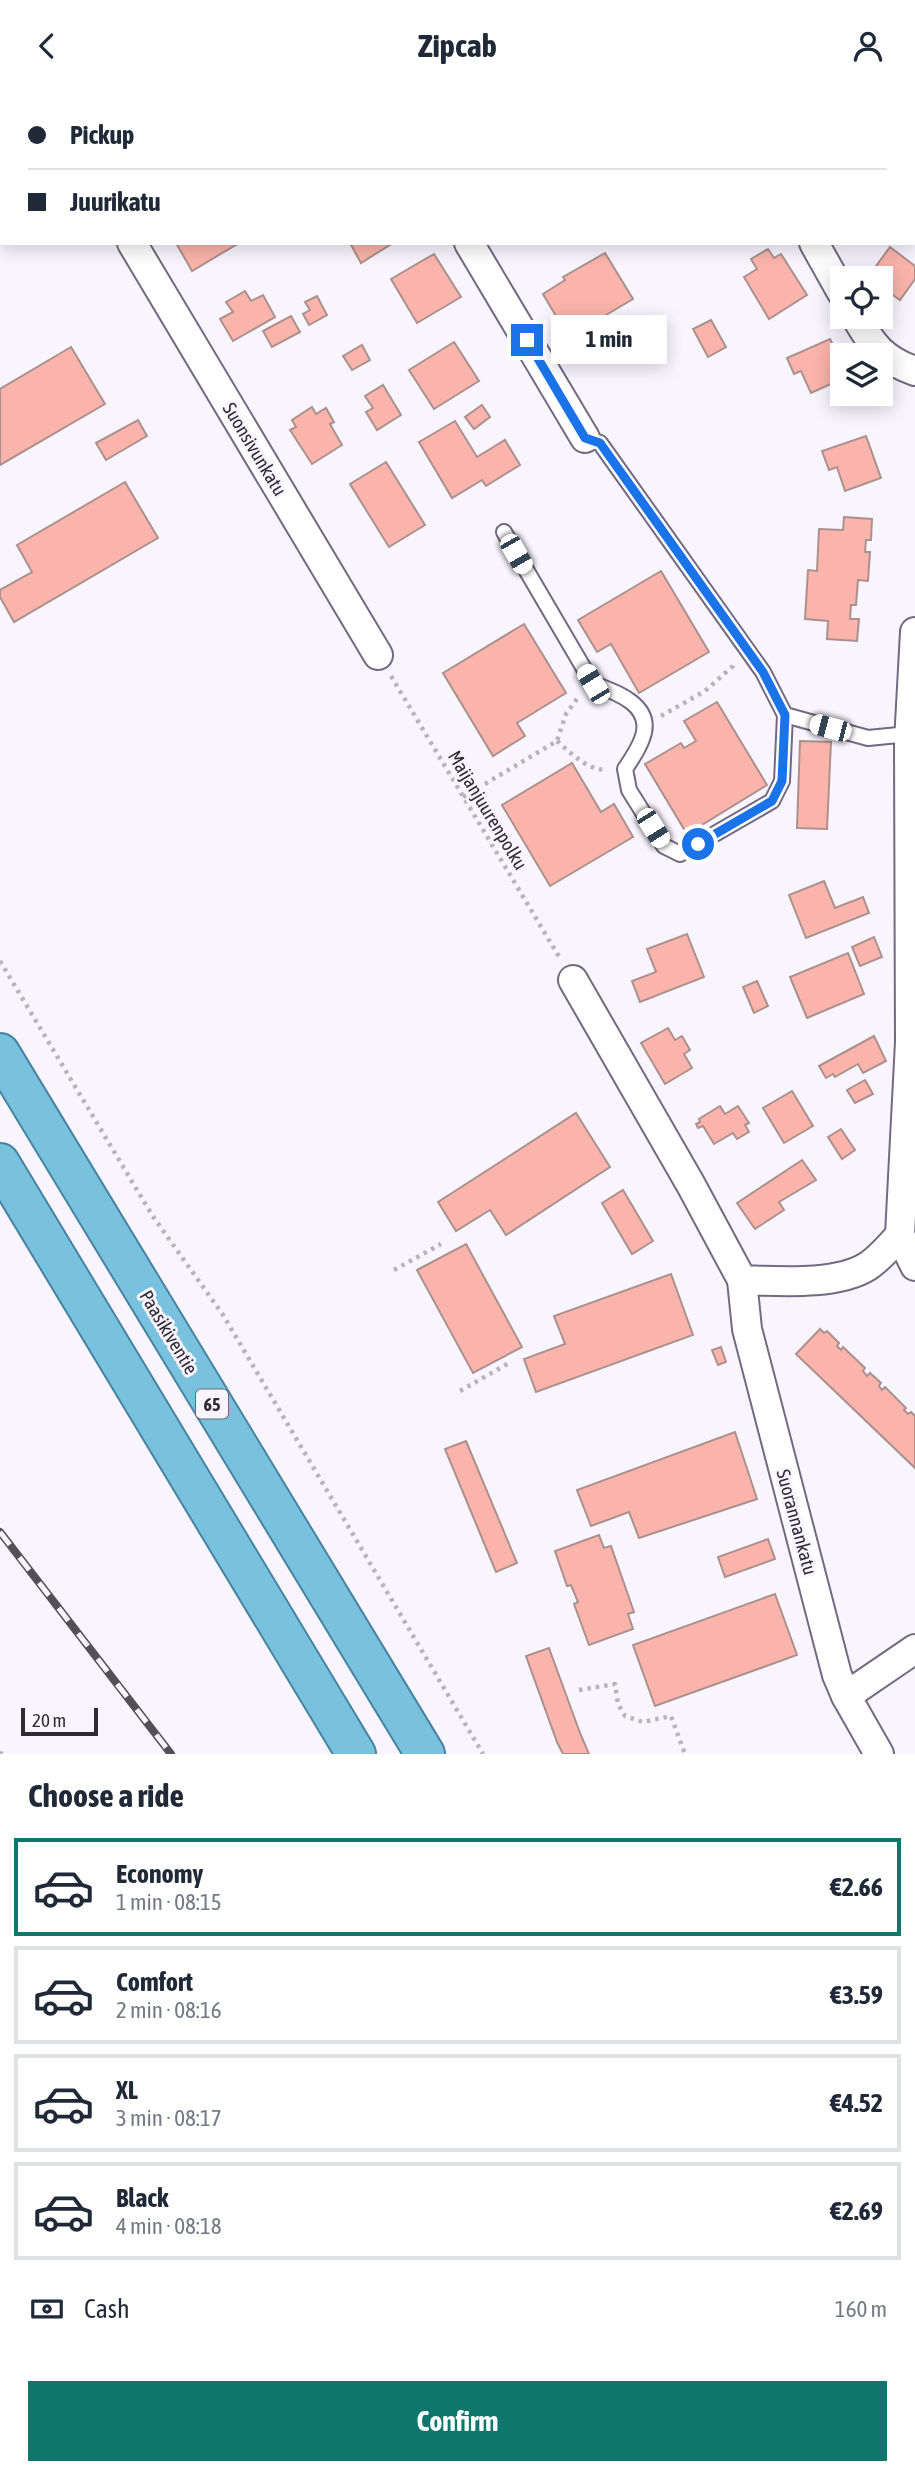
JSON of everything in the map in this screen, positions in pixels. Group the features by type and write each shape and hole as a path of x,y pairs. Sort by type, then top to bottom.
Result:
{"highway":[{"name":"Paasikiventie","path":"0,1053 425,1754"},
{"path":"0,1164 356,1754"}],"street":[{"name":"Suonsivunkatu","path":"133,245 378,655"},
{"path":"470,245 585,438"},
{"path":"815,245 830,272"},
{"path":"863,329 872,345 900,366 915,371"},
{"path":"915,632 911,739 913,983 900,1235 915,1266"},
{"name":"Suorannankatu","path":"573,980 691,1185 742,1280 747,1329 837,1675 879,1754"},
{"path":"742,1280 785,1281 845,1275 867,1266 900,1235"},
{"path":"846,1696 915,1649"}],"lane":[{"path":"504,532 593,684 621,693 639,709 645,720 643,738 625,769 629,790 664,846 680,854 772,801 782,781 785,715 763,672 600,443 585,438"},
{"path":"785,715 868,738 911,739"}],"path":[{"path":"644,726 705,691 733,666 740,641"},
{"name":"Maijanjuurenpolku","path":"378,655 573,980"},
{"path":"463,797 558,741 566,714 578,697 593,684"},
{"path":"558,741 582,762 601,770 625,769"},
{"path":"0,961 152,1215 223,1315 483,1754"},
{"path":"394,1270 441,1244"},
{"path":"460,1391 509,1363"},
{"path":"579,1690 615,1684 618,1705 625,1716 643,1722 671,1716 685,1754"}],"building":[{"path":"177,245 236,245 192,271"},
{"path":"351,245 390,245 361,263"},
{"path":"890,247 915,266 915,279 900,300 893,295 893,266 876,266"},
{"path":"768,249 774,258 781,254 807,295 769,319 744,277 757,269 751,259"},
{"path":"605,253 633,299 589,325 586,321 566,333 543,294 565,280 563,277"},
{"path":"434,254 461,297 417,323 391,279"},
{"path":"245,291 251,301 263,295 275,317 233,341 220,319 233,312 226,302"},
{"path":"317,296 327,315 309,325 303,314 310,310 305,302"},
{"path":"291,316 300,332 272,347 263,331"},
{"path":"711,320 726,347 708,357 693,329"},
{"path":"830,339 830,384 811,393 801,371 794,374 787,358"},
{"path":"454,342 479,381 434,409 409,370"},
{"path":"362,345 370,360 352,370 343,356"},
{"path":"71,347 105,404 0,465 0,389"},
{"path":"383,385 401,415 377,430 366,412 373,408 365,396"},
{"path":"482,405 490,417 474,429 465,417"},
{"path":"312,407 316,414 326,408 334,422 330,424 342,445 312,464 290,430 296,427 292,420"},
{"path":"138,420 147,436 106,460 96,443"},
{"path":"455,421 477,457 505,440 520,465 486,486 482,480 452,498 419,442"},
{"path":"866,436 881,478 845,491 837,467 829,470 822,451"},
{"path":"386,462 425,525 389,547 350,484"},
{"path":"125,482 158,538 14,622 0,597 0,590 32,572 17,545"},
{"path":"844,517 872,519 871,540 866,540 865,552 870,552 868,581 858,580 856,605 851,605 850,619 859,619 857,641 827,639 828,621 805,619 808,570 817,571 819,529 843,530"},
{"path":"661,571 709,652 639,693 611,644 597,652 578,620"},
{"path":"524,624 566,693 517,723 525,736 493,756 443,673"},
{"path":"717,702 767,785 687,834 645,764 681,743 684,748 696,741 684,721"},
{"path":"800,741 831,742 827,829 797,828"},
{"path":"572,763 601,812 614,804 633,837 550,886 502,805"},
{"path":"824,881 835,908 863,897 869,913 806,938 789,895"},
{"path":"687,934 704,977 640,1002 632,981 656,972 647,949"},
{"path":"874,937 882,957 860,966 852,947"},
{"path":"848,953 864,994 807,1018 790,977"},
{"path":"757,981 768,1006 754,1013 743,987"},
{"path":"668,1028 675,1040 682,1036 690,1050 684,1054 692,1068 665,1084 641,1043"},
{"path":"874,1036 886,1061 863,1073 858,1064 835,1077 833,1074 826,1078 819,1066"},
{"path":"865,1080 873,1094 855,1103 847,1090"},
{"path":"792,1091 813,1126 784,1143 763,1108"},
{"path":"720,1106 725,1114 738,1106 749,1123 745,1125 749,1132 737,1139 733,1133 714,1144 703,1126 698,1128 696,1124 700,1122 699,1119"},
{"path":"576,1113 610,1167 506,1235 490,1210 456,1231 438,1202"},
{"path":"841,1129 855,1150 842,1159 828,1137"},
{"path":"802,1160 816,1180 779,1202 784,1210 755,1229 737,1203"},
{"path":"623,1190 653,1241 632,1254 602,1203"},
{"path":"466,1244 522,1347 473,1373 417,1270"},
{"path":"671,1274 693,1335 536,1392 524,1359 565,1344 554,1316"},
{"path":"820,1329 824,1333 827,1331 839,1343 837,1346 841,1350 843,1347 865,1368 863,1371 867,1376 870,1373 881,1383 879,1386 882,1390 885,1387 906,1408 904,1410 908,1414 911,1412 915,1416 915,1468 796,1354"},
{"path":"721,1347 726,1362 718,1365 712,1350"},
{"path":"735,1432 757,1499 639,1538 629,1512 591,1526 577,1490"},
{"path":"466,1441 517,1563 496,1572 445,1449"},
{"path":"599,1535 604,1548 611,1546 634,1612 628,1614 633,1629 589,1645 574,1604 578,1602 571,1585 567,1586 555,1551"},
{"path":"768,1539 775,1559 725,1577 718,1557"},
{"path":"775,1594 797,1655 655,1706 633,1645"},
{"path":"549,1648 589,1754 563,1754 557,1742 526,1656"}],"railway":[{"path":"0,1532 171,1754"}],"route":[{"path":"527,340 585,438 600,443 763,672 785,715 782,781 772,801 698,844"}]}
